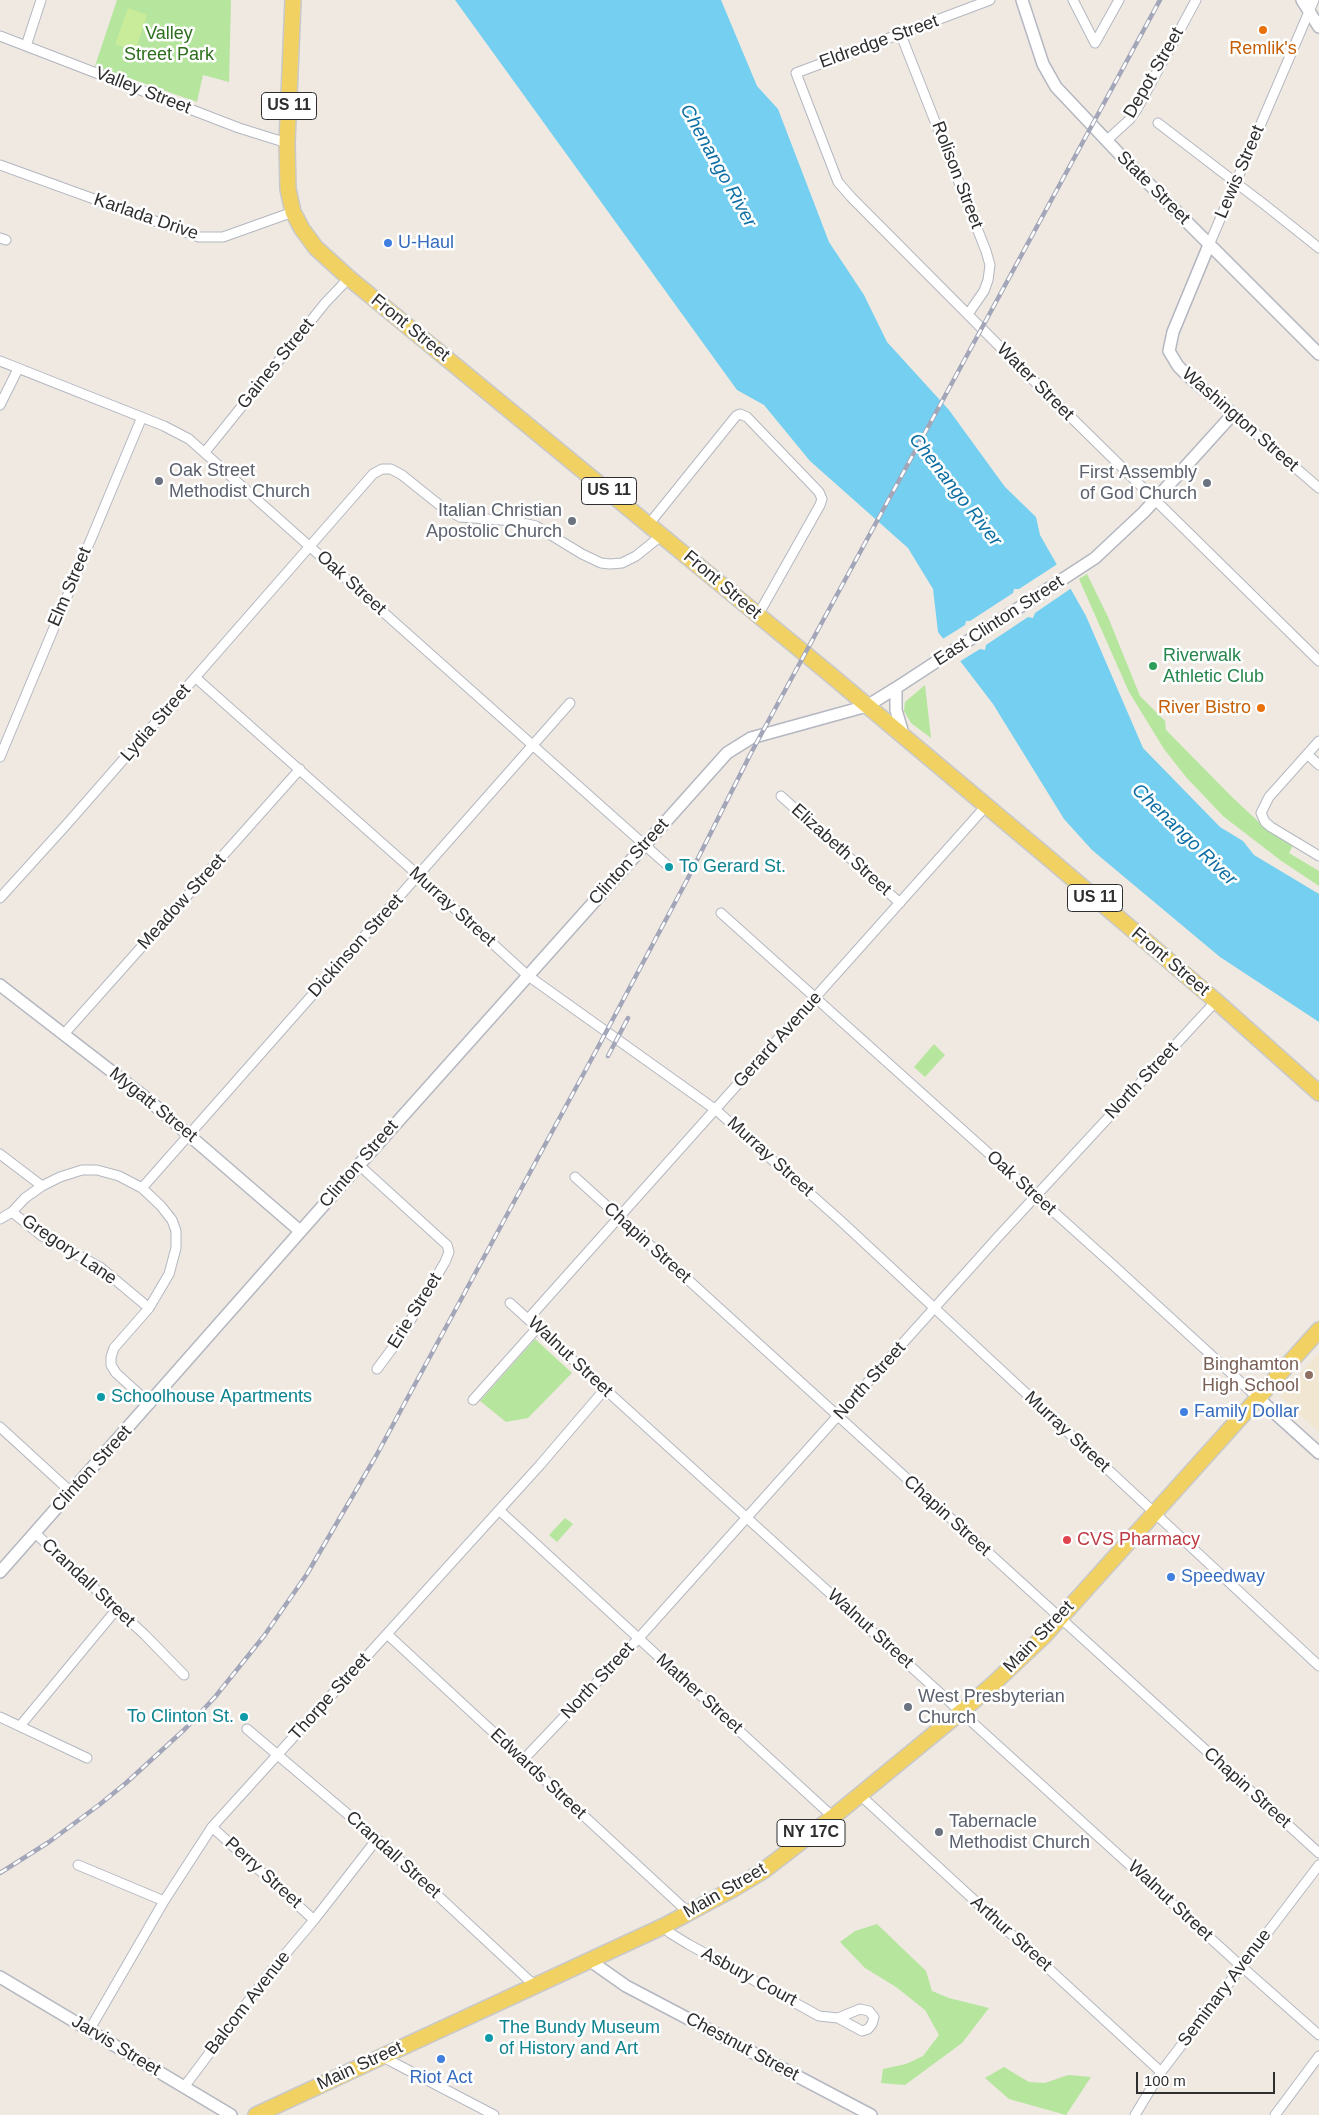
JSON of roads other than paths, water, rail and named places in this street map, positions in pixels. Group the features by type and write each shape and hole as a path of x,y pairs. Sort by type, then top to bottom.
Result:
{"main road":[{"name":"Front Street","path":"293,0 286,174 293,212 302,229 316,248 349,278 650,524 986,806 1216,1001 1319,1093"},
{"name":"Main Street","path":"256,2115 664,1926 763,1871 833,1817 992,1685 1060,1618 1319,1330"}],"street":[{"path":"26,46 41,0"},
{"name":"Eldredge Street","path":"796,73 990,0"},
{"name":"State Street","path":"1022,0 1049,77 1056,87 1106,141 1319,354"},
{"path":"1073,0 1096,43 1119,0"},
{"name":"Depot Street","path":"1106,141 1129,120 1137,109 1196,0"},
{"path":"1302,0 1308,13 1319,27"},
{"name":"Lewis Street","path":"1169,346 1209,245 1314,0"},
{"name":"Rolison Street","path":"901,34 986,250 990,265 990,272 984,290 968,314"},
{"name":"Valley Street","path":"0,36 239,128 287,143"},
{"name":"Water Street","path":"796,73 841,187 1154,500 1319,661"},
{"path":"1158,123 1319,248"},
{"name":"Karlada Drive","path":"0,164 199,237 223,237 293,212"},
{"name":"Gaines Street","path":"205,452 326,302 349,278"},
{"name":"Washington Street","path":"1169,346 1172,359 1178,366 1319,488"},
{"name":"Oak Street","path":"0,361 142,417 189,439 666,864"},
{"path":"0,405 18,369"},
{"path":"650,524 736,416 740,414 747,417 819,492 822,499 758,614"},
{"name":"East Clinton Street","path":"720,759 739,744 751,738 867,706 1086,564 1110,546 1233,414"},
{"name":"Elm Street","path":"0,757 2,747 142,417"},
{"name":"Lydia Street","path":"0,898 196,678 373,474 391,469 402,474 442,506 460,517 474,520 515,521 536,526 582,554 601,563 622,563 636,556 662,535"},
{"name":"Murray Street","path":"196,678 300,769 527,976 716,1110 842,1222 1319,1666"},
{"path":"896,688 896,710 904,737"},
{"name":"Dickinson Street","path":"142,1188 570,703"},
{"path":"1319,741 1267,800 1261,813 1267,824 1319,856"},
{"path":"1307,754 1319,765"},
{"name":"Clinton Street","path":"0,1572 150,1404 358,1165 720,759"},
{"name":"Meadow Street","path":"64,1034 300,769"},
{"name":"Elizabeth Street","path":"781,796 900,904"},
{"name":"Gerard Avenue","path":"529,1318 986,806"},
{"name":"Oak Street","path":"721,913 1319,1454"},
{"name":"Mygatt Street","path":"0,985 189,1133 300,1231"},
{"name":"North Street","path":"523,1760 638,1639 997,1238 1216,1001"},
{"path":"0,1154 42,1186"},
{"name":"Erie Street","path":"358,1165 446,1244 449,1252 400,1338 377,1370"},
{"path":"0,1219 12,1212 24,1198 42,1186 60,1177 82,1170 97,1170 119,1176 142,1188 172,1220 176,1230 176,1248 169,1274 149,1308 114,1348 110,1357 111,1365 116,1373 150,1404"},
{"name":"Chapin Street","path":"575,1177 1319,1853"},
{"name":"Gregory Lane","path":"12,1212 42,1236 100,1267 149,1308"},
{"name":"Walnut Street","path":"510,1302 746,1518 1319,2035"},
{"path":"473,1400 538,1326"},
{"name":"Thorpe Street","path":"90,2029 164,1901 212,1827 499,1510 605,1389"},
{"path":"0,1427 71,1492"},
{"name":"Mather Street","path":"499,1510 833,1817"},
{"name":"Crandall Street","path":"34,1533 184,1675"},
{"path":"20,1726 116,1610"},
{"name":"Edwards Street","path":"387,1634 689,1913"},
{"path":"0,1717 87,1758"},
{"name":"Crandall Street","path":"247,1729 377,1839 534,1985"},
{"name":"Arthur Street","path":"860,1795 1162,2072"},
{"name":"Perry Street","path":"212,1827 314,1920"},
{"name":"Balcom Avenue","path":"184,2087 271,1971 314,1920 377,1839"},
{"name":"Seminary Avenue","path":"1135,2115 1162,2072 1319,1865"},
{"path":"78,1866 164,1901"},
{"name":"Asbury Court","path":"664,1926 670,1933 688,1944 819,2016 838,2018"},
{"name":"Chestnut Street","path":"589,1960 626,1986 868,2114"},
{"name":"Jarvis Street","path":"0,1977 90,2029 231,2115"},
{"path":"381,2056 494,2115"},
{"path":"1275,2115 1319,2056"}],"water":[{"name":"Chenango River","path":"455,0 721,0 757,86 778,109 829,242 864,295 887,342 949,410 1005,487 1036,517 1040,535 1086,616 1143,748 1220,827 1243,841 1254,855 1319,894 1319,1022 1220,957 1092,850 1064,819 993,704 938,632 933,589 908,548 810,461 764,405 737,390"}],"railway":[{"path":"0,1873 49,1842 99,1805 185,1729 215,1697 264,1636 307,1574 376,1456 597,1049 687,880 751,753 1160,0"},
{"path":"608,1056 628,1018"}],"place":[{"name":"Remlik's","path":"1263,30"},
{"name":"U-Haul","path":"388,243"},
{"name":"Oak Street Methodist Church","path":"159,481"},
{"name":"First Assembly of God Church","path":"1207,483"},
{"name":"Italian Christian Apostolic Church","path":"572,521"},
{"name":"Riverwalk Athletic Club","path":"1153,666"},
{"name":"River Bistro","path":"1261,708"},
{"name":"To Gerard St.","path":"669,867"},
{"name":"Binghamton High School","path":"1309,1375"},
{"name":"Schoolhouse Apartments","path":"101,1397"},
{"name":"Family Dollar","path":"1184,1412"},
{"name":"CVS Pharmacy","path":"1067,1540"},
{"name":"Speedway","path":"1171,1577"},
{"name":"West Presbyterian Church","path":"908,1707"},
{"name":"To Clinton St.","path":"244,1717"},
{"name":"Tabernacle Methodist Church","path":"939,1832"},
{"name":"The Bundy Museum of History and Art","path":"489,2038"},
{"name":"Riot Act","path":"441,2059"}],"park label":[{"name":"Valley Street Park","path":"169,44"}]}
